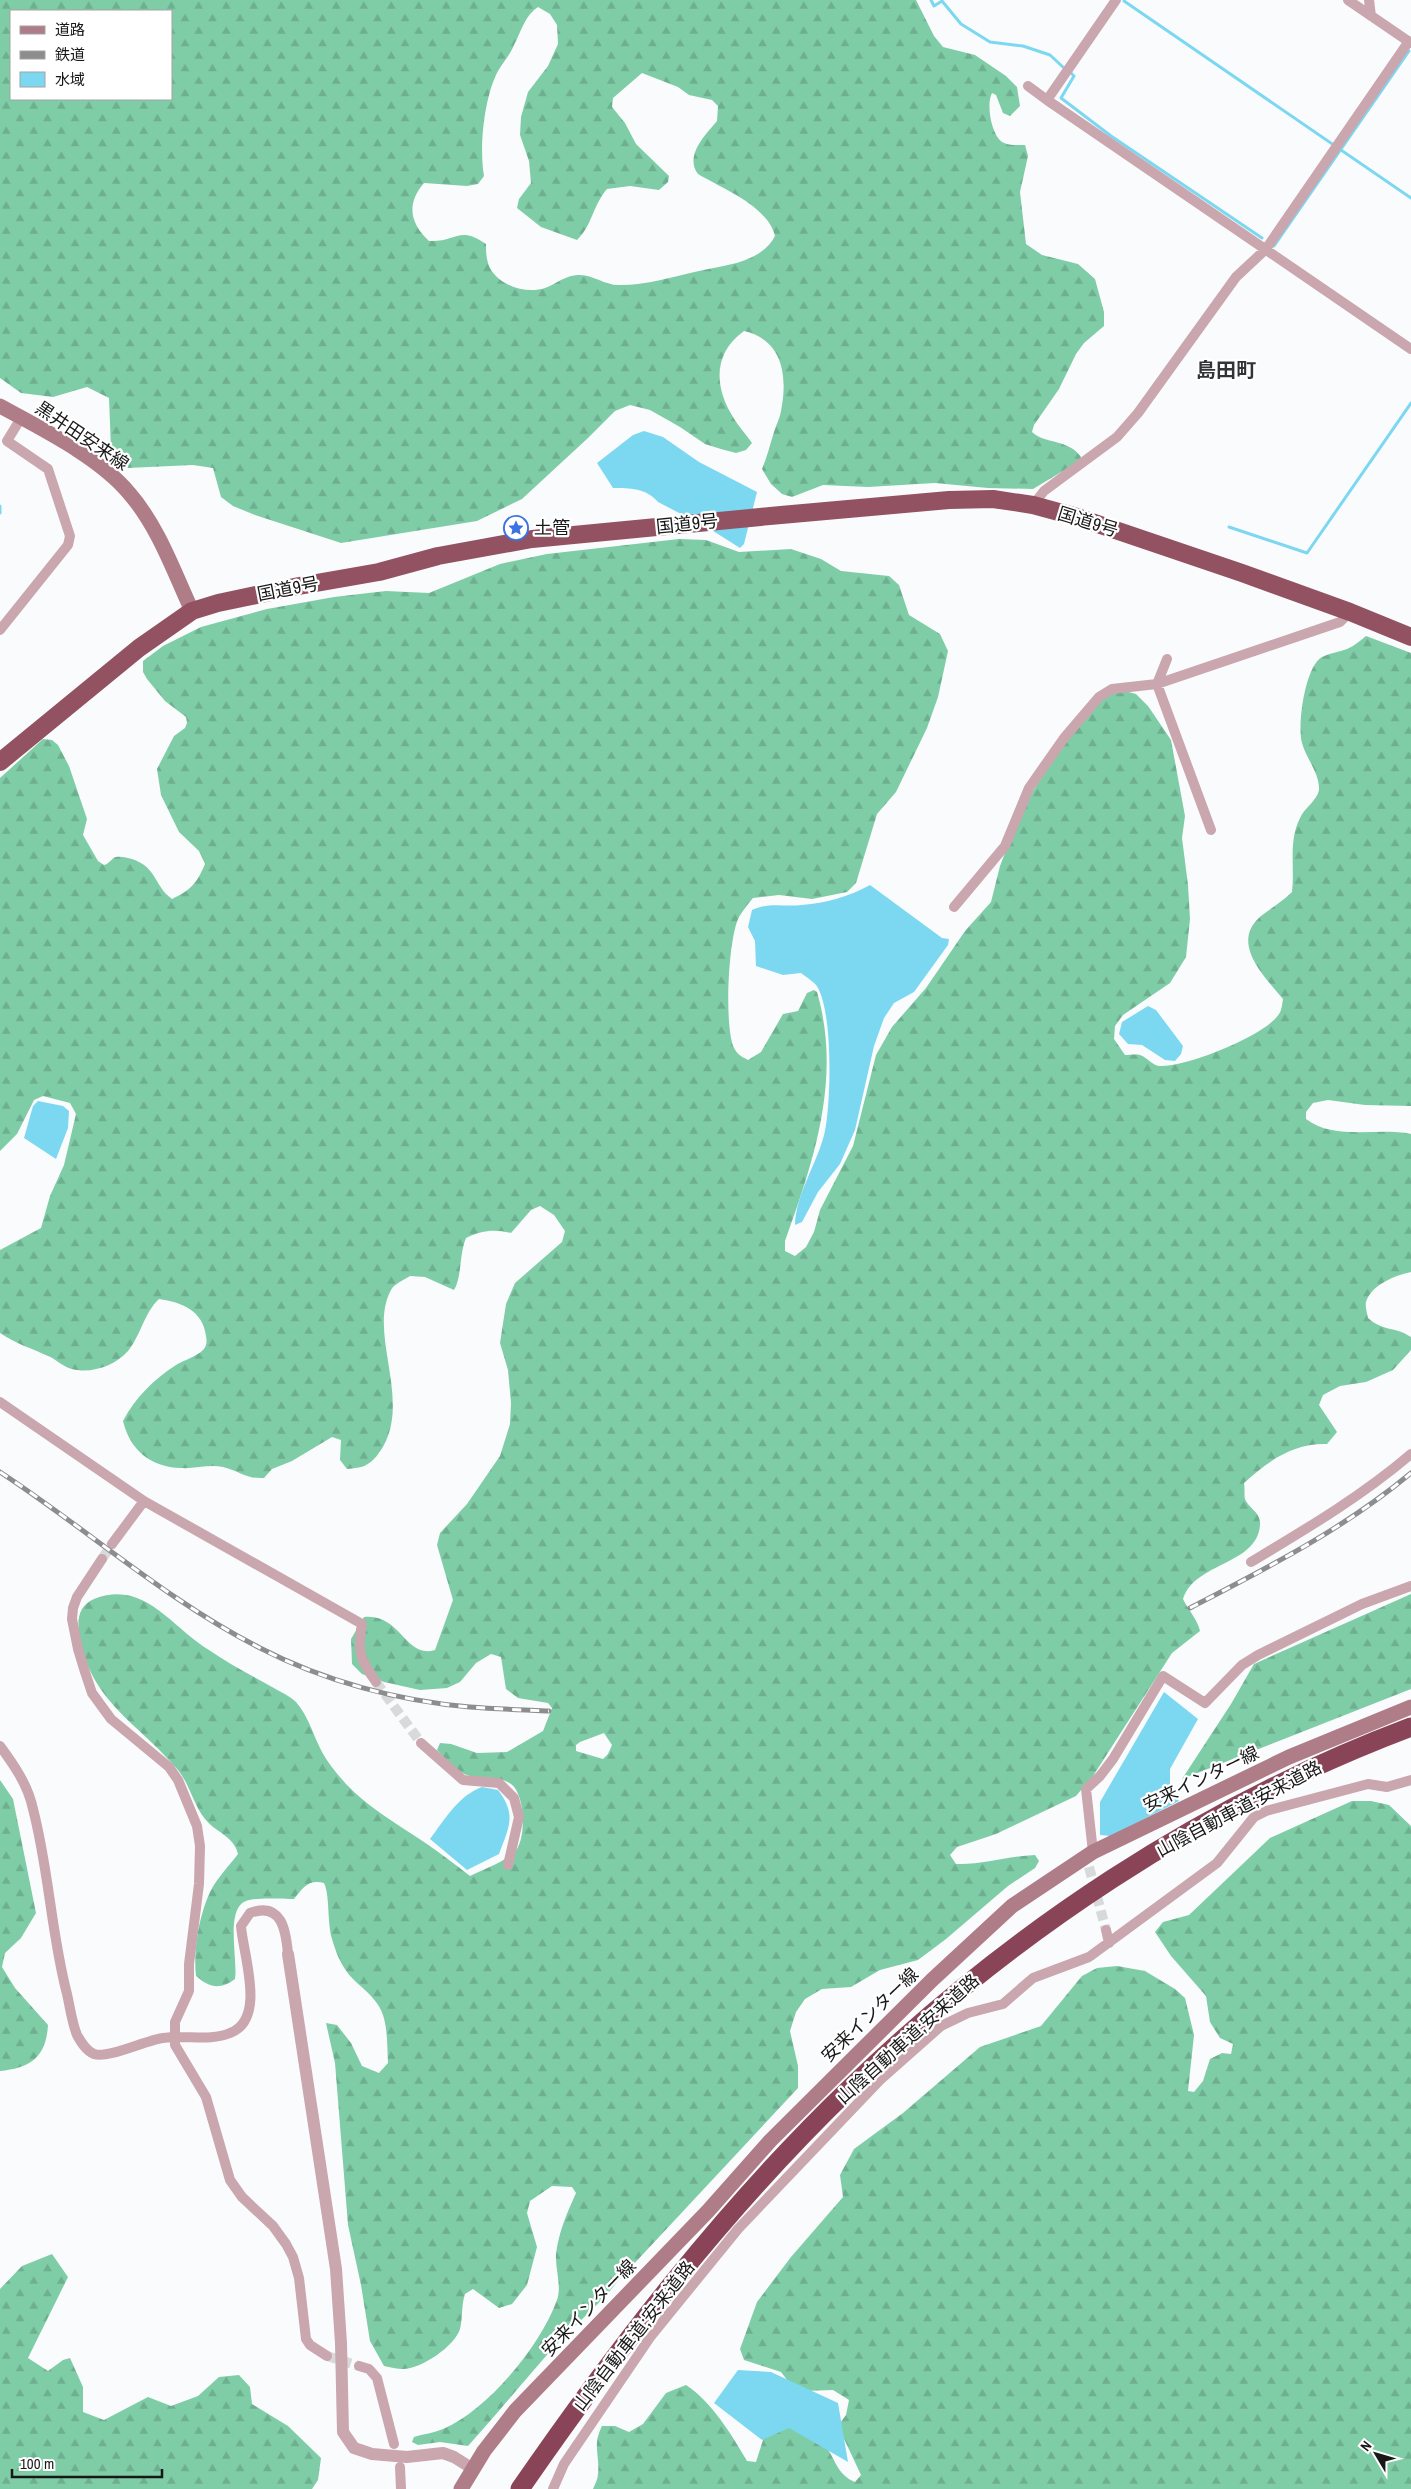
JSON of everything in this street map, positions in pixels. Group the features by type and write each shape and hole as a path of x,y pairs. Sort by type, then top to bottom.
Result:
{"highway":[{"name":"国道9号","path":"0,762 139,648 192,611 272,592 379,572 438,556 532,539 754,517 949,500 993,499 1033,505 1077,517 1350,612 1411,637"},
{"name":"山陰自動車道;安来道路","path":"520,2489 607,2368 668,2289 735,2210 849,2089 908,2034 1032,1932 1101,1885 1239,1804 1311,1769 1411,1727"}],"main road":[{"name":"黒井田安来線","path":"0,406 108,472 129,493 144,513 192,611"},
{"name":"安来インター線","path":"461,2489 473,2469 515,2412 647,2276 824,2086 932,1980 1012,1906 1088,1859 1289,1757 1411,1707"}],"street":[{"path":"1047,100 1116,0"},
{"path":"1033,505 1044,491 1117,437 1138,413 1236,277 1266,249 1410,42 1348,0"},
{"path":"1369,0 1371,16"},
{"path":"1028,86 1411,349"},
{"path":"0,630 68,545 70,536 48,469 7,441 21,418"},
{"path":"954,908 1005,846 1029,788 1064,738 1092,703 1112,689 1157,684 1340,622 1350,612"},
{"path":"1167,659 1157,684 1211,830"},
{"path":"0,1402 144,1501 362,1624 358,1647 363,1663 376,1682"},
{"path":"1251,1562 1312,1525 1387,1475 1411,1454"},
{"path":"112,1544 144,1501"},
{"path":"102,1559 77,1597 73,1608 74,1626 92,1693 111,1719 170,1766 178,1780 197,1826 200,1846 199,1884 189,1964 189,1991 175,2022 173,2036 175,2045 206,2097 230,2180 242,2197 273,2226 293,2257 299,2278 306,2339 310,2345 327,2356"},
{"path":"1088,1859 1086,1790 1113,1759 1163,1676 1205,1702 1242,1665 1258,1655 1362,1604 1411,1586"},
{"path":"421,1742 463,1780 499,1784 514,1798 519,1817 508,1865"},
{"path":"0,1746 24,1783 33,1807 44,1858 63,1979 77,2033 89,2052 97,2055 151,2040 173,2036 220,2036 238,2029 244,2023 251,2008 241,1926 250,1913 268,1911 277,1916 286,1932 336,2270 341,2343 343,2432 354,2448 372,2454 408,2457 443,2453 454,2457 473,2469"},
{"path":"553,2489 564,2464 652,2336 738,2229 880,2080 941,2026 968,2013 1003,2004 1034,1978 1089,1957 1216,1863 1254,1818 1266,1811 1368,1784 1387,1787 1411,1780"},
{"path":"1106,1930 1109,1943"},
{"path":"359,2366 369,2369 377,2378 394,2444"},
{"path":"400,2467 401,2489"}],"green space":[{"path":"0,0 916,0 934,36 943,47 975,55 1006,76 1017,87 1020,106 1010,116 1003,113 996,95 992,93 989,104 992,126 998,138 1010,145 1025,145 1028,156 1020,192 1026,244 1042,255 1078,264 1095,279 1104,312 1104,326 1084,343 1076,354 1059,389 1034,425 1032,432 1037,436 1070,447 1081,457 1078,462 1033,489 988,488 935,483 868,487 823,485 792,497 782,494 771,484 762,469 780,414 784,385 783,373 775,351 767,342 744,331 727,349 722,360 720,382 727,406 752,443 746,450 736,453 705,444 650,410 630,405 615,411 522,499 477,521 341,543 233,506 221,497 213,468 193,465 127,468 111,449 109,398 87,387 53,397 21,393 0,378","holes":["538,7 550,14 557,25 558,44 548,66 528,92 521,117 520,135 529,161 531,183 519,199 517,208 541,227 577,240 586,228 602,195 607,189 630,186 659,190 668,182 669,176 636,144 625,123 612,107 613,98 642,73 678,87 689,95 712,100 718,106 717,121 698,146 695,153 694,167 698,174 732,192 764,216 771,225 775,236 769,245 761,252 741,261 650,282 615,285 585,275 575,275 545,288 528,290 511,286 497,277 488,263 486,244 477,238 463,235 438,241 429,241 414,220 413,206 418,191 424,183 467,186 478,184 484,176 482,151 484,123 493,82 530,14"]},
{"path":"679,539 706,540 739,552 791,549 821,559 841,571 889,576 899,585 909,615 940,634 948,651 938,697 927,728 896,792 877,814 856,883 847,892 812,899 779,895 753,898 739,917 735,928 730,962 728,1003 731,1037 737,1052 748,1060 761,1052 783,1014 798,1011 807,993 814,990 817,992 824,1024 827,1056 826,1087 821,1118 806,1180 785,1241 785,1251 795,1256 806,1247 814,1232 820,1210 853,1146 876,1055 892,1027 926,988 965,931 991,902 1000,866 1022,809 1049,765 1093,708 1111,693 1121,690 1136,694 1148,706 1171,740 1185,816 1182,838 1190,919 1186,957 1170,983 1123,1015 1115,1026 1114,1039 1125,1055 1140,1055 1157,1066 1172,1065 1224,1049 1258,1032 1271,1023 1281,1011 1283,999 1267,981 1253,959 1248,937 1252,926 1261,916 1292,892 1293,845 1296,827 1302,814 1316,798 1319,790 1319,784 1304,749 1301,735 1304,697 1311,672 1316,663 1322,657 1350,648 1366,636 1411,653 1411,1106 1365,1105 1328,1100 1313,1103 1306,1112 1306,1119 1317,1126 1343,1132 1398,1132 1411,1134 1411,1272 1391,1278 1378,1286 1369,1296 1366,1305 1368,1318 1379,1325 1411,1337 1411,1350 1393,1370 1366,1382 1340,1386 1323,1395 1319,1405 1337,1432 1327,1444 1315,1444 1292,1450 1262,1467 1244,1483 1245,1499 1260,1521 1256,1538 1248,1548 1200,1577 1190,1587 1183,1599 1200,1631 1172,1653 1093,1776 1076,1796 996,1834 957,1847 950,1855 956,1864 1035,1855 1039,1861 1035,1868 1008,1886 946,1939 918,1960 880,1970 851,1987 822,1989 805,1999 796,2012 790,2031 798,2066 798,2088 603,2299 556,2345 468,2446 440,2442 418,2445 412,2442 414,2437 436,2432 460,2420 495,2392 526,2356 539,2336 557,2300 559,2289 556,2260 557,2246 564,2222 576,2193 572,2187 552,2186 530,2201 527,2213 537,2247 527,2285 512,2304 499,2308 473,2289 465,2294 460,2329 457,2336 445,2349 428,2361 410,2368 401,2369 384,2366 370,2341 361,2285 348,2225 335,2063 326,2023 337,2025 351,2043 362,2066 379,2073 388,2063 386,2029 381,2010 372,1997 349,1975 338,1955 330,1932 327,1894 324,1883 314,1882 306,1885 294,1899 246,1901 240,1906 234,1924 235,1979 225,1985 215,1986 206,1983 196,1976 196,1944 206,1901 216,1882 238,1854 233,1843 205,1819 178,1770 104,1694 84,1656 79,1632 80,1612 85,1605 94,1599 112,1595 128,1595 142,1600 156,1608 195,1640 217,1655 294,1700 304,1714 324,1756 355,1793 470,1876 502,1861 513,1853 520,1843 523,1825 523,1815 516,1789 501,1779 475,1777 460,1772 437,1750 440,1743 451,1744 477,1753 507,1752 543,1731 552,1708 548,1703 518,1698 506,1689 501,1657 491,1654 476,1663 460,1682 447,1688 420,1690 384,1682 362,1674 352,1664 351,1639 364,1617 376,1618 395,1628 416,1648 425,1651 435,1650 453,1600 437,1545 440,1533 467,1504 500,1456 510,1424 511,1403 508,1370 500,1343 506,1304 515,1283 562,1242 565,1231 554,1215 540,1206 531,1210 511,1233 489,1231 466,1238 457,1285 454,1290 425,1277 410,1276 392,1288 385,1307 384,1325 392,1385 393,1406 391,1426 381,1451 372,1461 364,1466 347,1469 340,1460 341,1440 332,1437 292,1461 272,1469 264,1478 252,1477 218,1466 170,1467 143,1455 131,1440 123,1421 139,1397 160,1376 176,1365 197,1355 204,1348 207,1342 204,1327 196,1314 183,1305 159,1299 150,1311 132,1345 123,1356 110,1365 87,1370 69,1368 51,1357 0,1333 0,1250 41,1228 50,1196 64,1165 76,1114 70,1103 43,1096 34,1100 17,1134 0,1151 0,778 43,739 52,740 58,745 69,766 87,819 83,835 98,861 104,865 120,857 132,859 140,863 147,867 161,888 172,899 193,885 205,864 199,851 179,832 161,795 157,769 174,736 185,728 187,723 186,717 165,701 147,679 143,672 143,661 163,646 201,627 267,609 334,597 386,591 429,593 500,564 547,554","holes":["604,1733 612,1745 608,1754 603,1759 576,1751 576,1745 580,1742"]},
{"path":"1411,1594 1411,1689 1182,1779 1231,1704 1254,1664"},
{"path":"0,1780 13,1799 36,1913 21,1938 5,1953 2,1967 15,1988 48,2025 44,2045 35,2059 20,2067 0,2071"},
{"path":"1352,1801 1371,1801 1389,1805 1411,1826 1411,2489 593,2489 598,2476 597,2439 602,2426 615,2426 629,2432 643,2424 666,2393 686,2385 712,2409 728,2430 747,2461 756,2462 765,2434 790,2425 822,2442 840,2471 855,2482 861,2475 838,2426 846,2415 849,2400 833,2390 804,2391 791,2385 781,2372 744,2360 740,2349 757,2302 791,2257 843,2197 840,2175 854,2149 903,2113 980,2047 1041,2026 1082,1976 1097,1968 1117,1966 1145,1971 1175,1989 1185,1998 1194,2035 1188,2091 1194,2092 1203,2081 1210,2059 1222,2053 1231,2054 1233,2044 1220,2038 1210,2022 1206,1996 1171,1956 1155,1932 1163,1922 1189,1915 1270,1838"},
{"path":"52,2254 68,2277 28,2358 48,2371 63,2360 70,2358 83,2387 83,2412 104,2420 148,2397 171,2406 198,2396 219,2377 239,2375 250,2387 252,2404 288,2426 321,2458 318,2480 312,2489 0,2489 0,2289 22,2266"}],"water":[{"path":"644,431 663,437 699,462 757,492 744,544 740,548 710,529 658,502 643,491 613,488 597,463 633,435"},
{"path":"870,885 942,938 949,939 948,945 914,992 894,1003 884,1018 874,1046 855,1130 840,1164 818,1192 802,1222 795,1225 799,1201 818,1155 825,1131 829,1100 829,1058 826,1018 818,988 801,973 783,975 756,966 755,941 748,927 752,910 770,905 820,903 837,899"},
{"path":"1148,1006 1156,1010 1183,1046 1181,1054 1175,1061 1165,1060 1142,1045 1128,1044 1119,1034 1122,1022"},
{"path":"38,1101 63,1106 69,1111 68,1128 56,1159 24,1138 33,1106"},
{"path":"1164,1692 1198,1719 1170,1769 1170,1789 1179,1801 1111,1836 1100,1835 1100,1802"},
{"path":"482,1787 498,1790 504,1799 509,1814 508,1828 499,1854 467,1870 430,1839 459,1802 473,1791"},
{"path":"738,2370 771,2372 838,2403 848,2462 789,2428 762,2440 714,2403"}],"waterway":[{"path":"931,0 934,6 942,1 961,24 990,42 1023,46 1050,55 1064,68"},
{"path":"1124,1 1411,198"},
{"path":"1274,246 1409,51"},
{"path":"1071,73 1074,76 1061,98 1111,136 1262,238"},
{"path":"1229,527 1307,553 1411,403"},
{"path":"0,506 0,513"}],"tunnel":[{"path":"102,1559 112,1544"},
{"path":"376,1682 421,1743"},
{"path":"1089,1867 1106,1930"},
{"path":"327,2356 359,2366"}],"railway":[{"path":"0,1472 192,1608 225,1629 284,1660 362,1688 416,1700 470,1707 549,1711"},
{"path":"1190,1608 1332,1530 1411,1473"}],"place":[{"name":"土管","path":"516,528"}],"district":[{"name":"島田町","path":"1226,370"}]}
